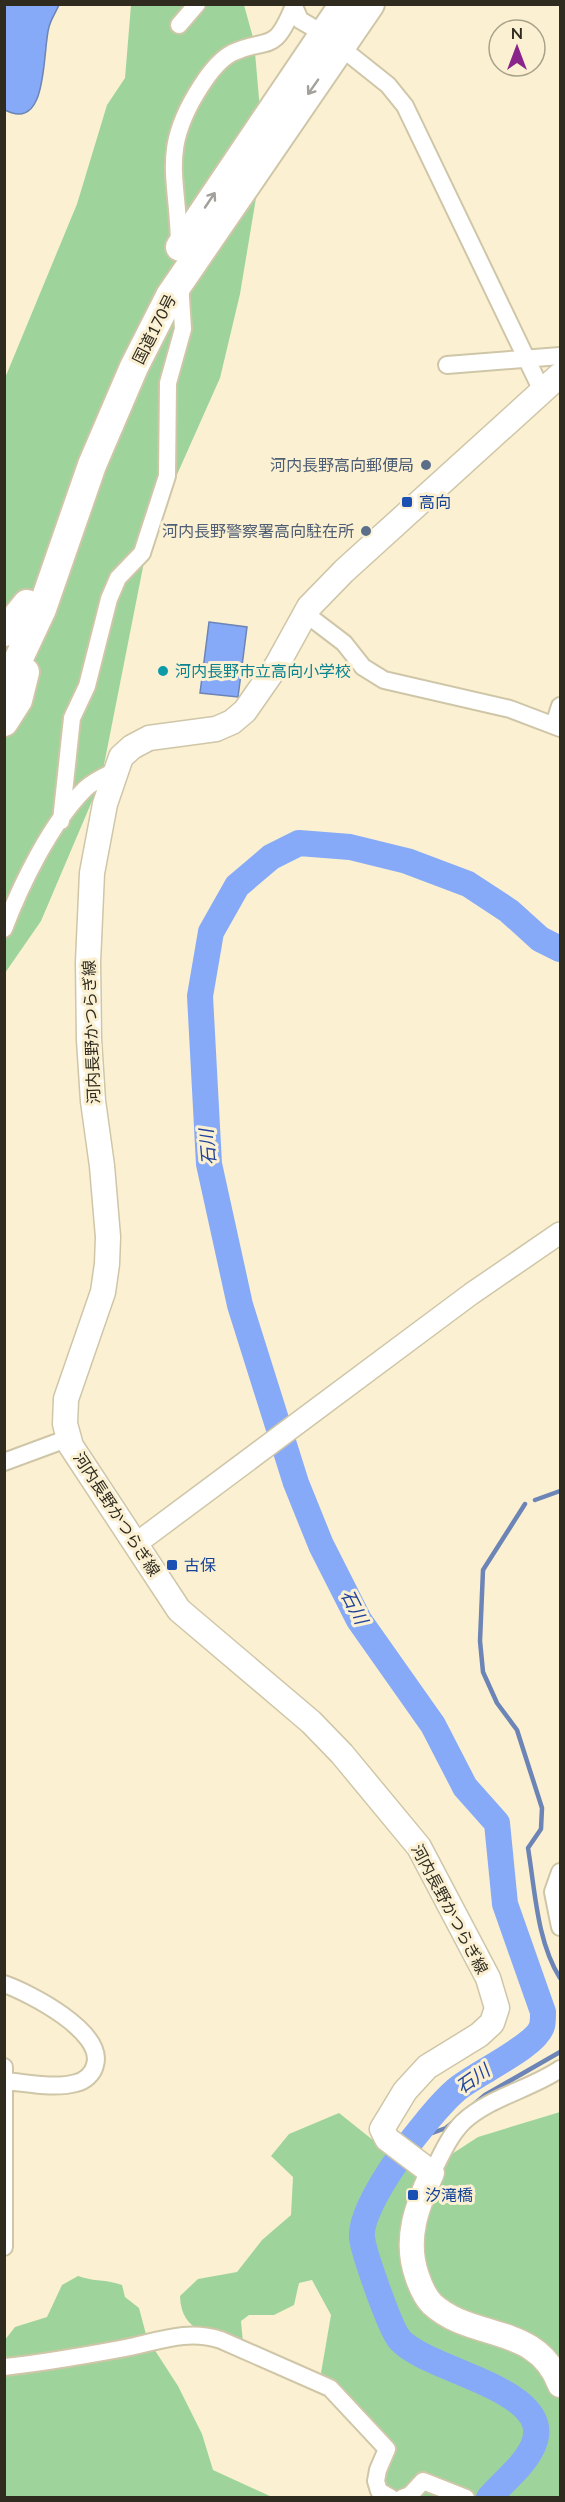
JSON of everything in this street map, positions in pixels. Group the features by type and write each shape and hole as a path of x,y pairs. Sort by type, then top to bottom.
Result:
{"highway":[{"name":"国道170号","path":"4,690 34,607 134,367 180,281 332,41 344,4"},
{"name":"国道170号","path":"4,653 34,607 76,462 118,361 155,287 180,248 332,41 370,4"},
{"path":"4,632 34,607"},
{"path":"4,722 18,700 34,607"}],"main road":[{"name":"河内長野かつらぎ線","path":"430,2172 387,2139 382,2129 405,2091 427,2067 479,2035 492,2023 497,2008 488,1978 419,1847 342,1754 311,1722 179,1610 71,1446 65,1424 66,1399 102,1292 107,1264 102,1166 93,1101 88,962 92,873 105,804 126,752 148,738 216,729 232,722 245,711 277,665 306,614 344,571 561,375"},
{"path":"430,2172 413,2223 412,2244 414,2266 430,2303 452,2316 532,2347 549,2361 561,2385"}],"street":[{"path":"179,25 197,4"},
{"path":"293,6 300,20 332,41 388,85 405,106 542,391"},
{"path":"180,248 179,212 172,171 180,123 207,77 221,61 232,53 267,45 278,37 293,6"},
{"path":"61,821 72,718 87,686 109,599 118,578 142,553 167,476 168,383 183,329 184,312 180,281"},
{"path":"447,365 561,356"},
{"path":"306,614 344,643 363,667 384,680 510,709 557,727 561,706"},
{"path":"4,929 16,898 61,821 86,788 117,770"},
{"path":"137,1543 471,1294 561,1233"},
{"path":"4,1462 69,1438"},
{"path":"561,1872 553,1892 561,1927"},
{"path":"4,1984 29,1994 72,2022 89,2038 97,2059 91,2074 76,2083 60,2085 5,2074 4,2247"},
{"path":"430,2172 449,2140 464,2122 487,2106 561,2069"},
{"path":"4,2367 121,2349 177,2337 203,2334 221,2340 330,2388 387,2450 376,2481 379,2491 391,2498"},
{"path":"402,2498 410,2495 423,2481 466,2498"}],"green space":[{"path":"131,5 244,5 254,41 261,121 256,198 240,294 220,378 167,497 144,562 101,780 41,921 5,973 5,378 77,204 107,105 125,78"},
{"path":"560,2112 560,2497 379,2497 394,2444 358,2406 321,2373 331,2315 312,2280 299,2283 294,2305 274,2315 249,2315 241,2321 243,2343 200,2330 186,2318 180,2296 198,2279 237,2272 262,2240 291,2215 293,2177 271,2156 289,2134 339,2113 418,2176 478,2137"},
{"path":"78,2276 122,2285 125,2297 139,2308 147,2338 178,2386 202,2434 213,2470 272,2497 5,2497 4,2341 15,2327 47,2317 62,2285"}],"water":[{"path":"4,5 59,5 49,27 44,70 36,100 29,110 19,114 5,110"},
{"path":"209,622 247,627 238,697 200,693"}],"waterway":[{"name":"石川","path":"489,2498 519,2467 529,2453 533,2446 536,2426 527,2410 510,2396 415,2351 400,2340 390,2322 378,2290 362,2238 364,2223 371,2204 383,2182 430,2118 456,2090 529,2043 542,2026 543,2012 505,1904 497,1823 465,1787 433,1725 359,1620 321,1545 296,1483 240,1305 209,1164 200,996 211,932 237,886 271,857 299,843 350,847 407,861 468,884 509,911 540,939 560,949"},
{"path":"535,1500 560,1491"},
{"path":"525,1504 483,1570 480,1641 483,1672 497,1703 517,1730 542,1808 541,1829 528,1848 542,1932 552,1964 560,1978"},
{"path":"413,2140 446,2128 485,2095 560,2052"}],"place":[{"name":"河内長野高向郵便局","path":"426,465"},
{"name":"高向","path":"407,502"},
{"name":"河内長野警察署高向駐在所","path":"366,531"},
{"name":"河内長野市立高向小学校","path":"163,671"},
{"name":"古保","path":"172,1565"},
{"name":"汐滝橋","path":"413,2195"}]}
